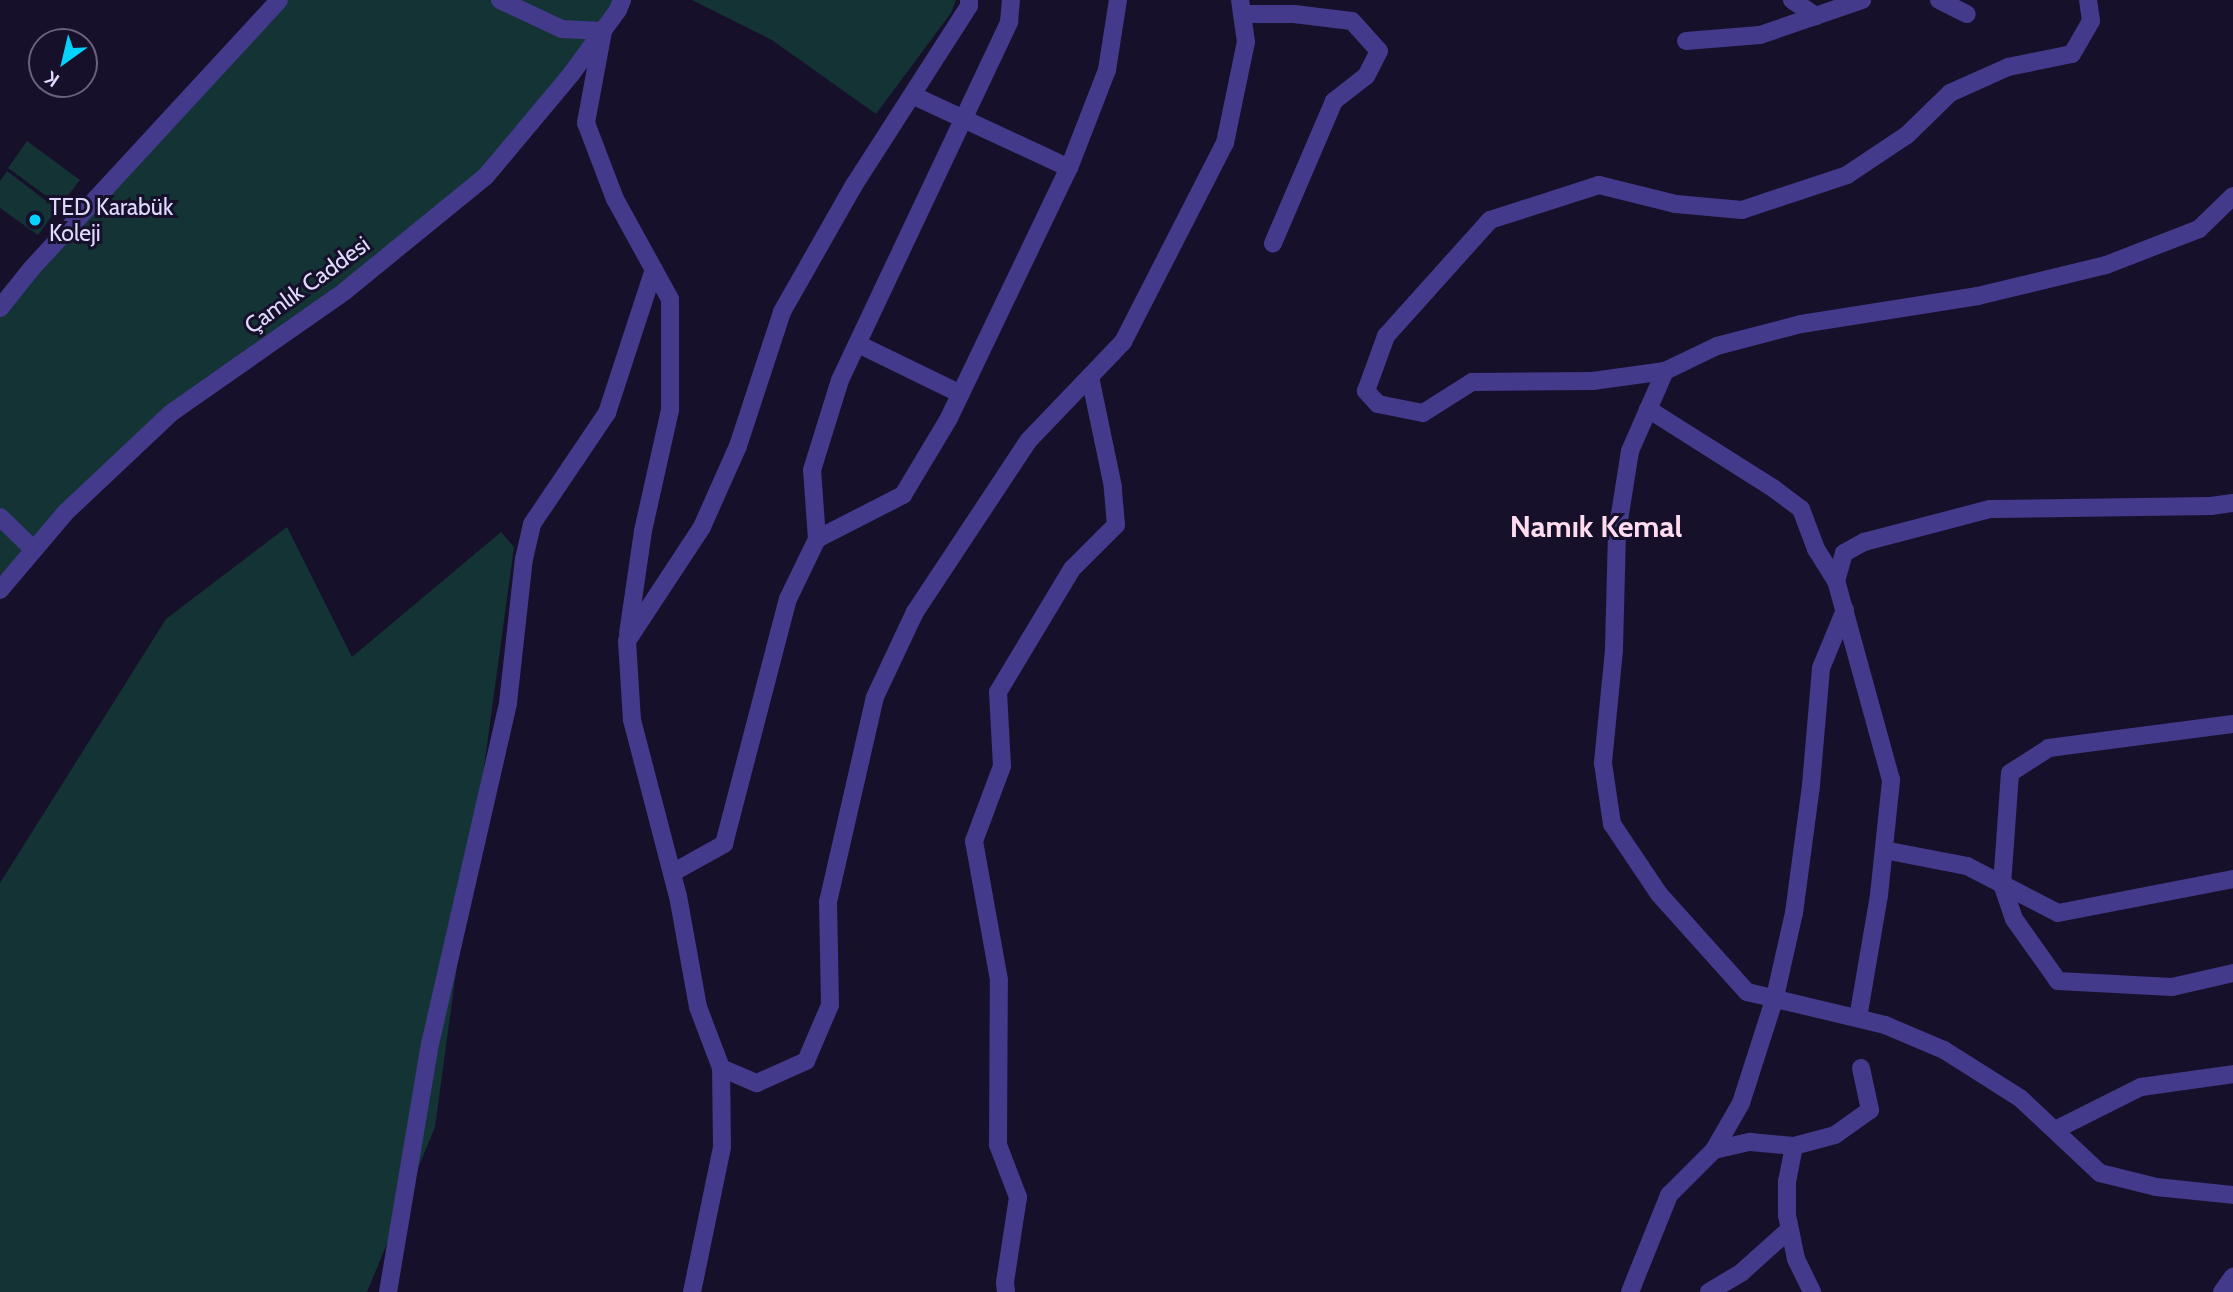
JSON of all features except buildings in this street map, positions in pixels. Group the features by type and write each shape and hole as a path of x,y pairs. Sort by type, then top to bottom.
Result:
{"street":[{"path":"0,308 32,268 279,0"},
{"path":"500,0 562,29 603,30 586,122 615,199 670,299 670,410 643,531 627,641 632,720 672,873 698,1007 721,1068 722,1147 692,1292"},
{"name":"Çamlık Caddesi","path":"0,590 66,512 171,413 345,291 486,176 603,30 622,0"},
{"path":"627,641 702,527 738,446 782,312 854,186 969,6 969,0"},
{"path":"672,873 723,844 788,599 817,539 812,470 840,380 1009,22 1010,0"},
{"path":"817,539 903,495 961,394 1069,169 1107,70 1118,0"},
{"path":"1792,0 1816,16"},
{"path":"1686,41 1760,35 1862,0"},
{"path":"1939,0 1967,13"},
{"path":"2088,0 2091,21 2072,54 2008,67 1950,93 1907,135 1847,175 1742,210 1676,204 1599,185 1490,220 1386,337 1366,391 1378,404 1423,413 1472,382 1593,381 1665,371 1717,345 1801,324 1978,296 2106,265 2199,229 2233,196"},
{"path":"721,1068 757,1083 806,1061 830,1005 828,902 875,697 915,612 1021,452 1123,342 1225,143 1246,42 1241,7 1352,21 1379,51 1367,76 1334,100 1273,243"},
{"path":"912,95 966,117 1069,169"},
{"path":"388,1292 430,1044 508,703 524,559 532,524 607,413 653,269"},
{"path":"858,344 961,394"},
{"path":"1665,371 1630,451 1617,533 1614,650 1603,763 1612,824 1659,894 1747,992 1885,1025 1944,1050 2020,1098 2099,1173 2156,1187 2233,1195"},
{"path":"1006,1292 1005,1282 1017,1197 999,1145 999,980 974,841 1002,766 998,692 1072,569 1116,525 1113,487 1090,377"},
{"path":"1648,409 1716,455 1773,488 1801,509 1816,549 1836,581 1891,780 1880,895 1858,1018"},
{"path":"1836,581 1844,553 1864,542 1990,509 2211,506 2233,503"},
{"path":"0,517 33,549"},
{"path":"1630,1292 1669,1195 1714,1150 1741,1103 1775,997 1794,913 1811,785 1821,668 1845,610"},
{"path":"2233,724 2049,748 2011,773 2002,884 2014,919 2058,981 2172,988 2233,973"},
{"path":"1884,850 1967,866 2058,913 2233,879"},
{"path":"1714,1150 1750,1142 1794,1146 1835,1135 1870,1110 1861,1068"},
{"path":"2055,1130 2141,1087 2233,1074"},
{"path":"1794,1146 1787,1181 1790,1229 1796,1259 1812,1292"},
{"path":"1709,1292 1742,1272 1790,1229"},
{"path":"2221,1292 2233,1277"}],"green space":[{"path":"279,0 622,0 486,176 171,413 0,591 0,308"},
{"path":"692,0 956,0 951,13 876,114 772,40"},
{"path":"27,141 80,180 60,206 8,168"},
{"path":"7,171 57,209 38,235 0,208 0,181"},
{"path":"287,527 352,657 501,532 514,547 435,1127 367,1292 0,1292 0,883 166,619"}],"place":[{"name":"TED Karabük Koleji","path":"35,220"}],"district":[{"name":"Namık Kemal","path":"1596,527"}]}
